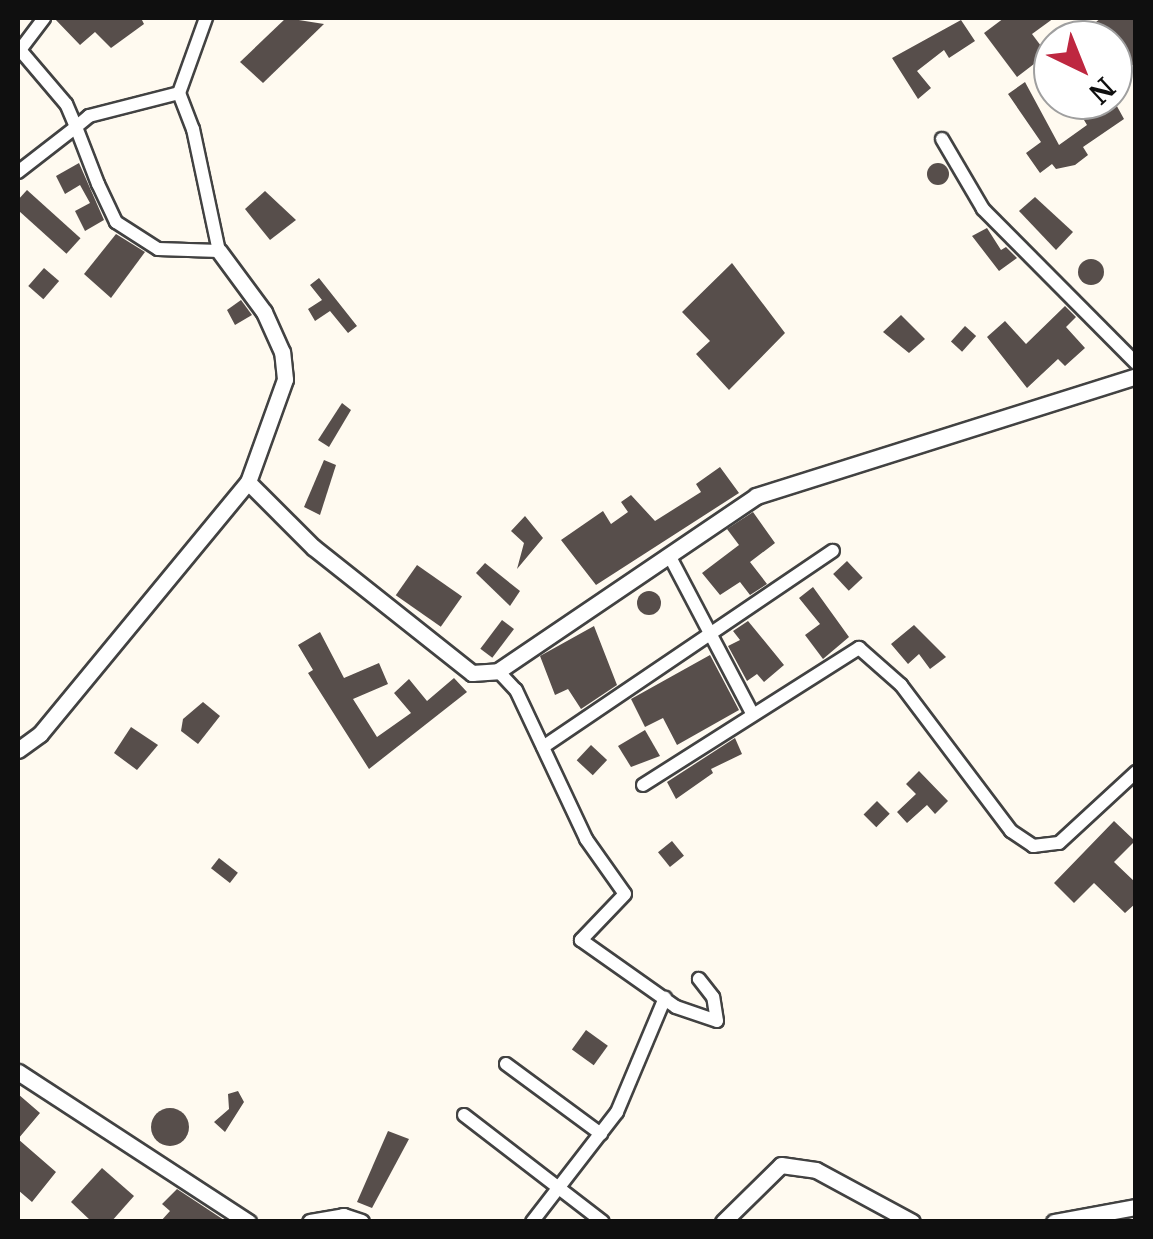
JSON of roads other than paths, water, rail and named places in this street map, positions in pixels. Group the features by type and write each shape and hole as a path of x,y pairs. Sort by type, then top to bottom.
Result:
{"street":[{"path":"44,18 20,50 66,104 116,222 158,250 219,252"},
{"path":"18,750 40,734 248,482 285,379 282,352 264,312 219,252 194,129 179,92 206,18"},
{"path":"18,172 89,116 179,92"},
{"path":"942,139 984,209 1136,363"},
{"path":"248,482 313,547 472,673 498,671 756,496 1136,376"},
{"path":"543,748 833,552"},
{"path":"668,554 751,711"},
{"path":"643,785 751,711 859,648 901,685 1011,831 1033,846 1058,843 1136,772"},
{"path":"498,671 516,690 586,839 626,894 581,940 664,998 717,1021 712,997 698,979"},
{"path":"532,1222 618,1112 664,998"},
{"path":"506,1064 601,1134"},
{"path":"18,1072 248,1222"},
{"path":"464,1114 602,1222"},
{"path":"724,1222 781,1165 816,1170 912,1222"},
{"path":"1054,1222 1136,1207"},
{"path":"310,1222 343,1216 361,1222"}]}
